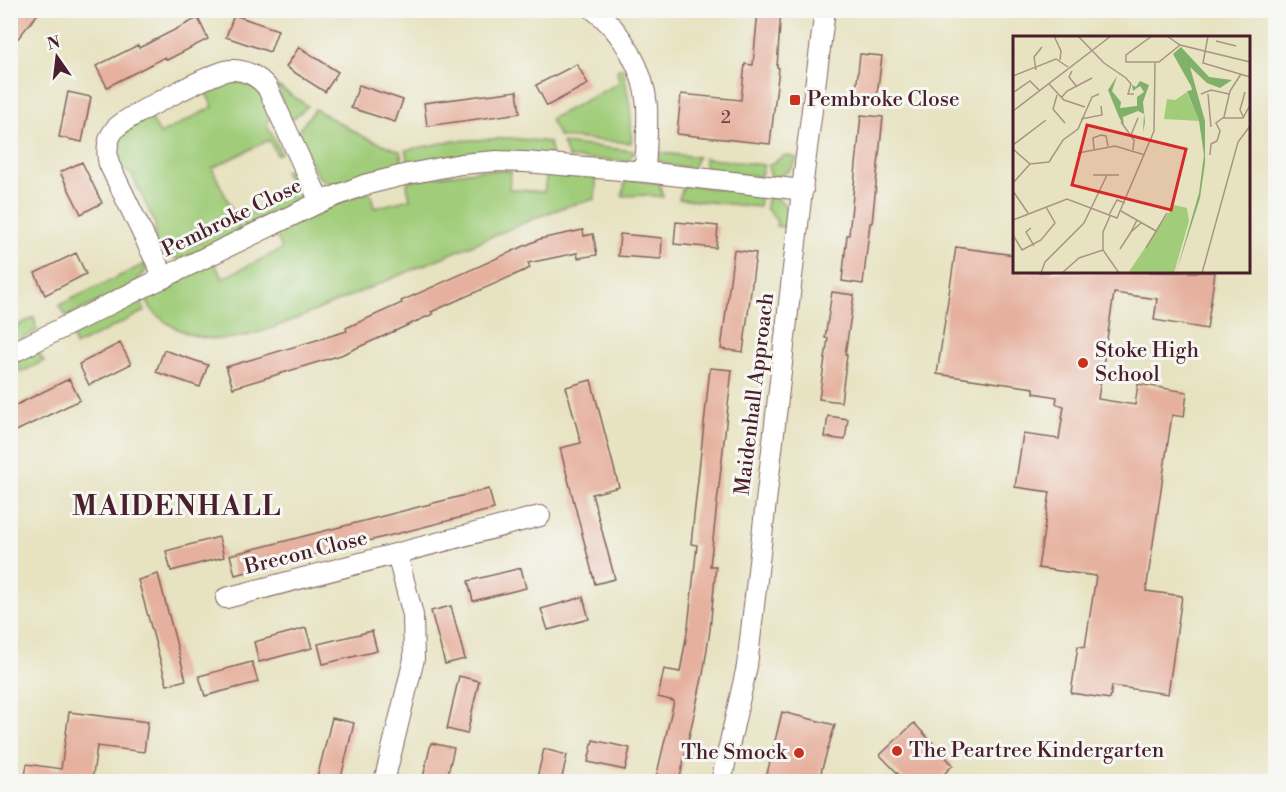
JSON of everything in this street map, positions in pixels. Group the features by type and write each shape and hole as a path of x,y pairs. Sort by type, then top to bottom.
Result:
{"street":[{"path":"594,10 623,41 642,78 647,106 645,172"},
{"name":"Maidenhall Approach","path":"721,782 748,656 825,10"},
{"name":"Pembroke Close","path":"164,278 109,164 108,143 116,128 132,116 205,79 226,71 236,70 251,74 264,83 320,202"},
{"name":"Pembroke Close","path":"10,354 320,202 387,178 439,167 497,161 525,162 645,172 803,190"},
{"name":"Brecon Close","path":"226,598 540,516"},
{"name":"Brecon Close","path":"384,782 414,659 413,615 397,554"}],"green space":[{"path":"623,68 631,114 631,143 559,137 550,119 619,83 617,70"},
{"path":"224,80 248,84 262,96 271,110 267,125 281,153 277,155 269,140 212,168 234,214 188,241 157,248 155,223 132,175 117,165 120,139 128,129 149,114 160,134 213,107 203,87"},
{"path":"276,85 308,106 290,121"},
{"path":"315,109 362,136 400,151 403,165 346,182 331,183 324,180 318,176 296,134"},
{"path":"510,138 549,142 552,156 409,164 405,150 454,141"},
{"path":"562,143 636,151 627,161 569,158"},
{"path":"652,152 698,157 693,168 681,167 660,161"},
{"path":"785,155 797,158 793,166 784,174 771,177 768,166"},
{"path":"704,158 764,165 760,177 706,170"},
{"path":"299,169 304,184 304,193 298,203 249,229 245,226 241,217 294,190 284,171"},
{"path":"481,170 511,171 509,189 544,192 547,172 594,176 595,199 545,214 294,320 244,336 210,339 193,335 161,318 153,311 144,296 214,263 223,278 282,249 276,234 334,204 368,192 371,194 374,208 410,199 408,181"},
{"path":"626,179 659,183 663,197 622,196"},
{"path":"684,185 758,193 759,207 679,199"},
{"path":"770,195 780,200 786,207 790,228 776,226 777,221 766,208"},
{"path":"236,219 240,227 238,234 180,259 165,255 196,244"},
{"path":"147,263 144,273 134,284 67,317 59,305"},
{"path":"139,298 145,311 75,346 71,331"},
{"path":"34,317 37,331 11,344 11,329"},
{"path":"35,349 44,361 20,373 17,358"}],"building":[{"path":"10,10 41,10 10,48"},
{"path":"758,10 781,10 777,67 779,68 770,144 677,134 681,94 741,100 745,64 753,65"},
{"path":"234,15 278,30 270,52 226,37"},
{"path":"198,18 208,39 167,60 165,57 107,87 96,66 138,45 139,48"},
{"path":"299,47 338,72 325,92 286,67"},
{"path":"860,54 882,56 876,103 855,100"},
{"path":"577,64 588,84 547,106 536,85"},
{"path":"359,85 403,100 395,122 351,108"},
{"path":"517,91 520,113 427,126 424,103"},
{"path":"68,92 91,97 82,142 59,137"},
{"path":"861,115 883,117 863,284 842,281"},
{"path":"82,162 102,203 81,214 60,172"},
{"path":"676,222 718,226 716,248 674,244"},
{"path":"583,230 584,236 593,234 597,255 578,258 577,253 528,263 530,268 341,355 233,388 226,367 347,331 346,328 402,303 401,301 540,239"},
{"path":"620,234 662,238 661,259 618,256"},
{"path":"956,247 1013,255 1013,273 1215,273 1207,329 1154,320 1157,299 1114,293 1098,399 1135,405 1138,384 1187,392 1184,417 1172,415 1146,591 1182,596 1168,694 1112,686 1110,699 1071,693 1078,646 1085,647 1096,576 1038,568 1050,492 1015,487 1023,434 1059,439 1064,406 1056,404 1057,397 1034,393 1034,388 937,374"},
{"path":"734,250 756,253 743,352 721,349"},
{"path":"76,253 86,274 45,295 35,273"},
{"path":"832,292 854,295 841,402 819,399"},
{"path":"120,343 131,364 89,385 79,364"},
{"path":"164,350 208,365 200,387 156,372"},
{"path":"710,368 732,370 710,566 716,566 710,630 703,674 679,782 655,782 674,701 658,697 664,669 680,672 688,627 697,545 691,544"},
{"path":"69,379 80,400 10,434 10,408"},
{"path":"591,380 619,487 592,494 615,579 595,584 560,448 581,443 566,387"},
{"path":"828,416 848,419 845,440 825,437"},
{"path":"489,489 494,509 235,575 230,555"},
{"path":"219,537 224,557 171,571 166,551"},
{"path":"521,568 526,588 473,601 468,581"},
{"path":"158,574 186,680 167,685 138,580"},
{"path":"583,597 589,619 548,630 541,609"},
{"path":"451,606 465,659 445,664 431,611"},
{"path":"306,628 312,648 259,662 254,642"},
{"path":"372,631 377,651 323,664 318,644"},
{"path":"252,662 258,682 205,696 199,676"},
{"path":"459,676 479,681 467,734 447,729"},
{"path":"69,712 148,722 144,752 97,746 92,782 24,782 27,764 61,769"},
{"name":"The Smock","path":"782,712 835,725 818,782 765,782"},
{"path":"332,718 354,723 340,782 316,782"},
{"path":"914,723 953,765 936,782 906,782 880,755"},
{"path":"593,740 630,748 625,770 588,762"},
{"path":"431,743 454,748 446,782 422,782"},
{"path":"544,749 567,755 561,782 536,782"}],"place":[{"name":"Pembroke Close","path":"795,100"},
{"name":"Stoke High School","path":"1083,363"},
{"name":"The Peartree Kindergarten","path":"897,751"},
{"name":"The Smock","path":"799,753"}],"district":[{"name":"MAIDENHALL","path":"177,507"}]}
